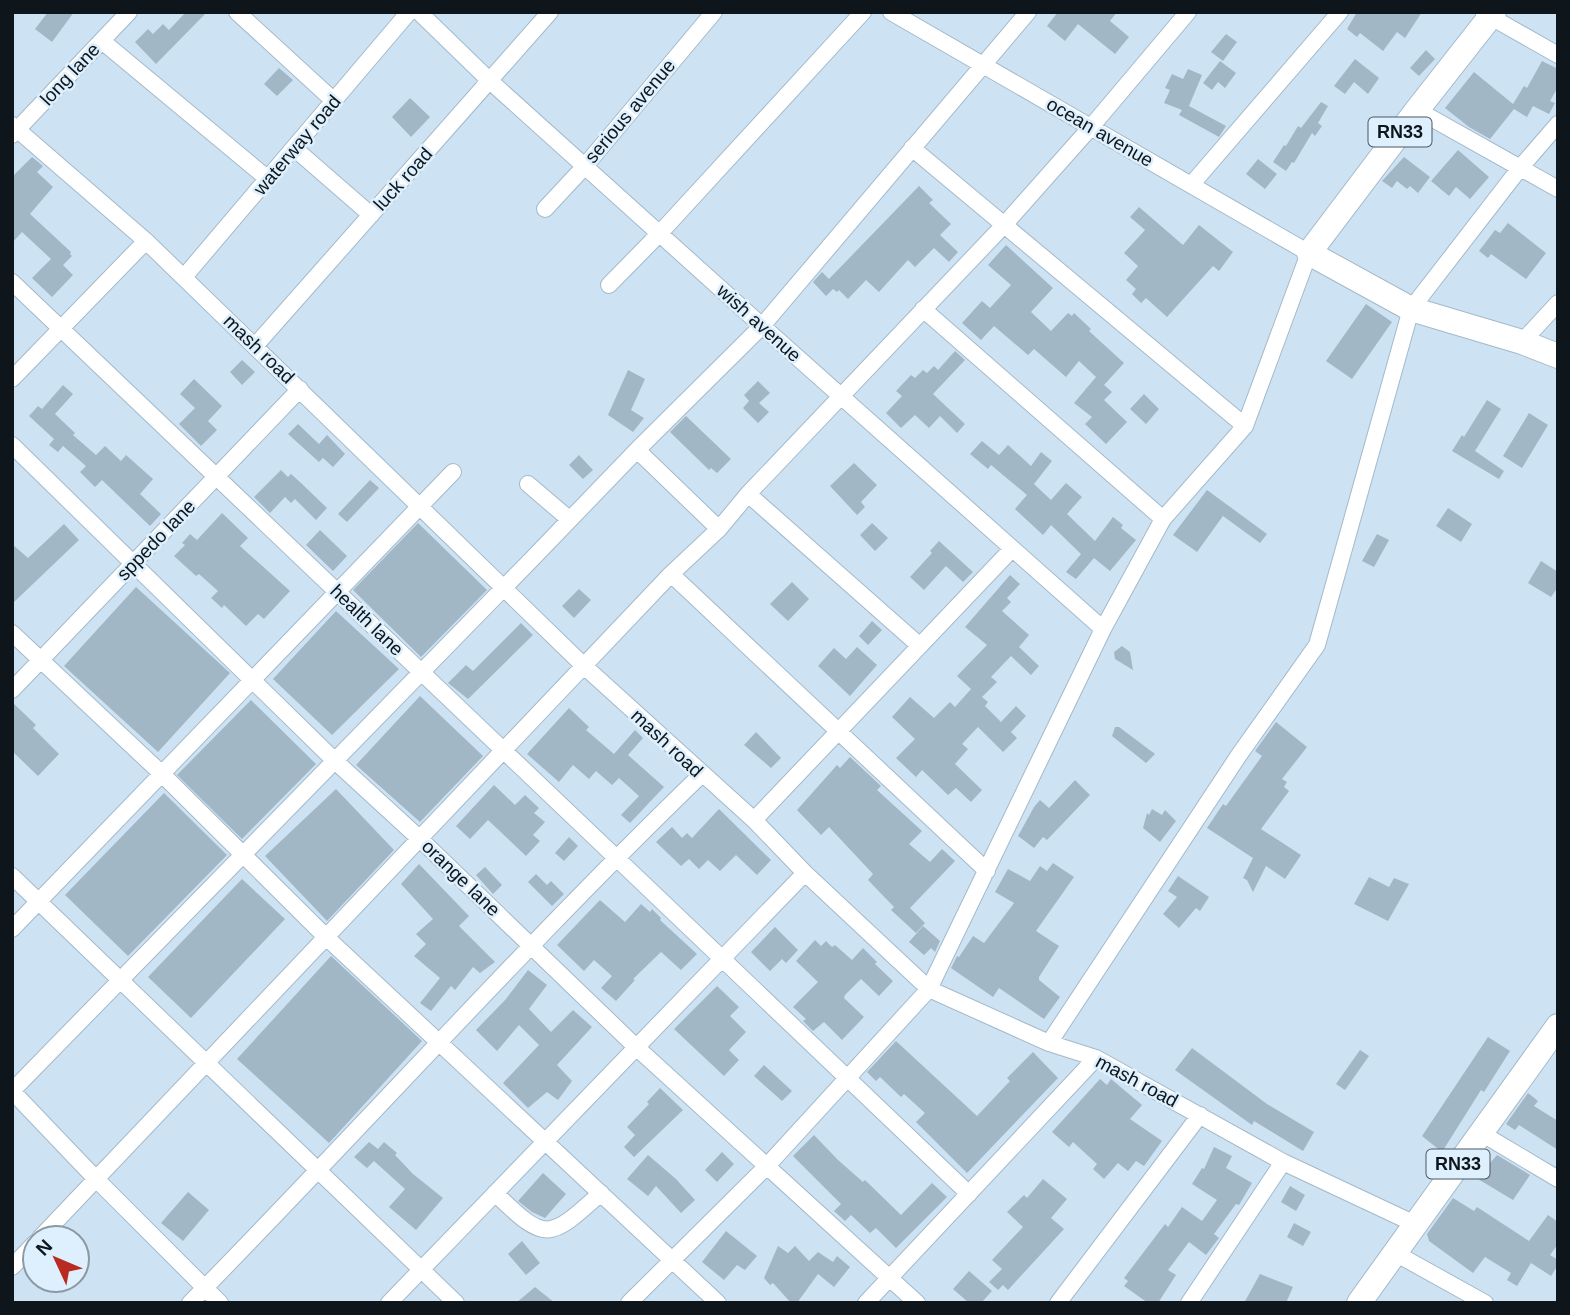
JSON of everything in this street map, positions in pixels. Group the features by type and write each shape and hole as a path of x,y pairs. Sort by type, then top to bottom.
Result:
{"main road":[{"name":"RN33","path":"1309,253 1489,14"},
{"path":"1309,253 1411,309 1522,342 1558,356"},
{"name":"RN33","path":"1359,1303 1558,1026"}],"street":[{"name":"long lane","path":"14,130 129,12"},
{"path":"237,12 334,101"},
{"name":"waterway road","path":"184,277 409,12"},
{"name":"wish avenue","path":"419,12 490,81 761,326 1103,629"},
{"name":"luck road","path":"255,346 550,12"},
{"name":"serious avenue","path":"545,209 585,166 714,12"},
{"path":"609,285 863,12"},
{"name":"ocean avenue","path":"891,12 1309,253"},
{"path":"220,1303 12,1091 636,450 761,326 1028,12"},
{"path":"53,1224 671,574 719,529 748,494 1004,225 1188,12"},
{"path":"1191,185 1340,12"},
{"path":"1489,14 1558,55"},
{"path":"102,41 268,179"},
{"path":"1417,110 1558,189"},
{"path":"1048,1043 1239,755 1317,645 1411,309 1520,168 1558,124"},
{"name":"mash road","path":"14,130 146,241 584,666 701,775 754,820 805,873 929,989 1048,1043 1096,1058 1283,1162 1415,1224"},
{"path":"294,148 371,215"},
{"path":"912,148 1245,426"},
{"path":"12,379 146,241"},
{"name":"RN33","path":"629,1303 766,1167 929,989 1103,629 1163,519 1245,426 1309,253"},
{"name":"health lane","path":"12,282 969,1194"},
{"path":"1522,342 1558,303"},
{"path":"923,309 1163,519"},
{"name":"sppedo lane","path":"12,690 300,389"},
{"name":"orange lane","path":"12,445 334,760 636,1047 917,1303"},
{"path":"636,450 719,529"},
{"path":"12,929 453,472"},
{"path":"528,484 569,519"},
{"path":"748,494 920,646"},
{"path":"754,820 1012,549"},
{"path":"671,574 987,872"},
{"path":"12,633 162,774 327,937 719,1303"},
{"path":"190,1303 319,1171 616,857 701,775"},
{"path":"388,1303 805,873"},
{"path":"12,876 457,1303"},
{"path":"866,1303 1096,1058"},
{"path":"1058,1303 1200,1115"},
{"path":"1480,1133 1558,1180"},
{"path":"1189,1303 1283,1162"},
{"path":"495,1193 532,1226 546,1230 556,1229 568,1222 601,1193"},
{"path":"1395,1253 1485,1303"}],"building":[{"path":"48,12 74,12 52,42 35,29"},
{"path":"186,12 207,12 156,64 135,42 148,29 153,34 163,24 169,30"},
{"path":"1058,12 1117,12 1110,21 1129,37 1115,54 1078,24 1065,41 1047,26"},
{"path":"1357,12 1422,12 1405,38 1397,32 1383,51 1360,33 1357,37 1347,29"},
{"path":"1226,34 1237,42 1223,61 1211,52"},
{"path":"1426,50 1435,59 1419,76 1410,68"},
{"path":"1355,59 1379,78 1368,94 1354,82 1345,94 1334,86"},
{"path":"1220,61 1236,73 1225,88 1218,82 1212,90 1203,83"},
{"path":"1542,61 1558,69 1558,87 1550,101 1555,103 1549,114 1533,106 1527,117 1514,109 1490,139 1445,108 1474,72 1513,104 1524,86 1527,88"},
{"path":"279,68 293,80 277,96 264,84"},
{"path":"1188,69 1202,75 1189,106 1226,126 1219,137 1179,115 1182,110 1164,103 1170,90 1165,88 1172,74 1183,79"},
{"path":"410,98 430,117 411,137 392,117"},
{"path":"1321,102 1328,106 1318,123 1322,126 1315,136 1312,133 1286,171 1273,162 1298,126 1301,128"},
{"path":"1458,150 1489,177 1470,199 1456,187 1449,196 1431,181"},
{"path":"32,157 43,166 37,172 53,187 30,214 71,252 72,256 63,265 73,275 52,297 32,278 51,259 22,232 12,243 12,177"},
{"path":"1404,157 1430,177 1418,193 1410,186 1407,189 1397,181 1392,188 1382,181"},
{"path":"1258,159 1277,174 1265,189 1246,174"},
{"path":"919,186 933,200 929,203 951,224 940,235 958,252 949,262 934,248 915,267 908,260 879,292 866,280 848,299 839,290 837,292 833,289 826,296 813,282 822,272 829,279"},
{"path":"1139,207 1183,245 1199,225 1233,252 1219,271 1213,266 1167,317 1146,298 1141,303 1132,294 1136,289 1126,280 1138,266 1124,253 1145,230 1130,217"},
{"path":"1508,223 1546,253 1526,279 1491,254 1488,258 1479,251 1495,230 1500,233"},
{"path":"1006,245 1053,288 1031,312 1051,331 1068,313 1072,316 1074,313 1091,329 1089,331 1124,363 1104,385 1112,392 1104,400 1127,422 1106,444 1085,424 1092,417 1074,403 1096,377 1079,361 1066,377 1034,349 1028,355 994,326 981,340 962,323 982,301 990,308 1011,285 988,265"},
{"path":"1366,304 1392,322 1352,379 1326,361"},
{"path":"955,351 965,360 933,394 965,424 957,433 940,416 929,428 915,415 901,428 886,413 902,396 896,391 911,375 915,378 923,370 927,373 934,366 938,370"},
{"path":"242,360 255,372 242,385 230,372"},
{"path":"628,370 645,379 631,410 644,418 633,432 608,415"},
{"path":"194,379 222,406 208,421 217,430 201,446 179,424 195,408 180,394"},
{"path":"758,381 770,393 759,403 769,412 758,423 743,408 749,401 744,395"},
{"path":"63,385 73,394 55,414 75,433 73,435 96,455 105,446 121,461 126,455 153,479 140,494 161,514 150,526 102,480 95,487 80,472 86,466 63,446 58,452 49,445 54,439 29,416 38,406 42,409"},
{"path":"1144,394 1159,409 1146,424 1130,409"},
{"path":"1487,400 1501,409 1475,451 1504,471 1499,479 1452,451"},
{"path":"1529,413 1548,425 1522,468 1503,456"},
{"path":"686,416 731,459 717,473 711,468 709,470 670,432"},
{"path":"298,424 319,444 327,435 345,454 333,467 323,458 319,462 288,434"},
{"path":"982,441 999,455 1008,445 1031,466 1041,452 1052,461 1034,484 1051,500 1066,483 1082,497 1067,514 1095,541 1113,517 1123,525 1121,528 1136,540 1110,571 1094,558 1076,579 1066,572 1081,554 1051,525 1043,535 1015,509 1027,495 991,465 988,469 970,454"},
{"path":"579,455 593,470 583,479 569,465"},
{"path":"854,463 877,485 861,502 865,507 857,515 830,486"},
{"path":"281,470 288,477 291,474 327,508 316,520 295,499 291,503 285,497 270,513 254,497"},
{"path":"370,480 379,488 347,522 338,514"},
{"path":"1207,490 1267,534 1260,543 1223,516 1197,552 1173,535"},
{"path":"1448,508 1472,524 1461,542 1436,526"},
{"path":"222,513 248,538 240,546 290,591 264,619 258,614 246,626 224,605 222,608 211,598 218,591 174,556 185,545 182,543 190,534 197,540"},
{"path":"418,523 487,590 421,657 353,590"},
{"path":"872,523 888,538 875,551 860,535"},
{"path":"64,524 79,540 12,604 12,544 28,558"},
{"path":"320,530 347,556 333,571 306,545"},
{"path":"1377,534 1389,540 1374,567 1362,561"},
{"path":"939,541 973,572 963,582 946,566 924,590 910,577"},
{"path":"1541,561 1558,572 1558,587 1551,597 1528,583"},
{"path":"1010,575 1020,584 1007,598 1011,602 1002,611 1029,635 1019,647 1039,666 1031,675 1011,656 991,677 997,682 982,697 988,702 985,706 1001,722 1016,706 1026,716 1011,732 1017,738 1003,752 978,727 962,744 968,749 955,764 982,790 971,802 956,788 948,795 922,770 916,777 896,758 915,739 892,717 910,697 934,718 950,702 955,707 971,689 957,676 987,645 965,627"},
{"path":"792,582 809,599 788,621 770,604"},
{"path":"136,587 230,673 158,752 64,666"},
{"path":"579,589 591,600 574,618 562,606"},
{"path":"336,611 399,669 332,735 273,679"},
{"path":"872,621 882,630 868,645 859,636"},
{"path":"521,623 533,635 468,699 448,683 466,665 473,671"},
{"path":"1122,646 1130,652 1133,670 1115,659 1114,652"},
{"path":"857,647 877,665 850,696 818,666 834,648 846,659"},
{"path":"420,696 483,756 420,822 356,765"},
{"path":"251,700 316,764 242,839 177,775"},
{"path":"12,702 36,725 33,728 59,754 38,776 12,751"},
{"path":"569,708 589,727 586,730 614,754 635,730 643,738 628,755 664,787 630,823 621,815 639,796 619,778 612,785 596,771 589,779 573,765 559,782 527,754"},
{"path":"1276,722 1307,747 1282,779 1287,782 1284,787 1289,791 1261,829 1301,855 1285,879 1266,866 1253,892 1243,878 1253,858 1207,828 1262,756 1255,751"},
{"path":"1115,727 1119,727 1155,754 1146,763 1112,736"},
{"path":"756,732 781,758 771,768 744,745"},
{"path":"850,757 881,786 877,790 922,831 909,844 930,862 942,849 955,861 910,908 925,923 916,933 891,910 894,907 868,880 873,874 829,827 821,835 797,810 837,765 840,768"},
{"path":"1075,780 1090,795 1047,840 1043,837 1034,848 1018,836 1040,800 1049,808"},
{"path":"494,785 515,805 525,795 539,808 534,813 545,822 533,835 540,841 526,856 488,820 470,839 456,826"},
{"path":"336,789 394,850 327,921 265,856"},
{"path":"164,793 227,855 128,956 65,895"},
{"path":"719,809 771,860 757,875 736,855 720,871 708,860 699,869 689,859 681,866 656,842 672,827 682,838 687,833 692,838"},
{"path":"1152,809 1162,815 1165,810 1176,821 1160,842 1143,828 1147,813 1149,815"},
{"path":"569,837 578,846 564,861 555,853"},
{"path":"1053,863 1074,877 1036,931 1059,946 1039,977 1039,980 1060,997 1044,1019 999,988 993,997 951,968 973,936 984,943 1014,903 995,892 1008,869 1030,881 1040,866 1047,871"},
{"path":"419,864 469,916 459,926 495,962 480,973 473,967 455,990 451,986 431,1011 420,1003 440,978 414,956 426,944 416,934 433,919 401,884"},
{"path":"485,867 502,885 493,894 476,875"},
{"path":"536,874 547,885 551,881 564,894 552,906 528,882"},
{"path":"1178,876 1209,897 1200,911 1196,908 1179,928 1163,914 1177,897 1168,891"},
{"path":"1369,877 1389,887 1394,878 1409,884 1388,921 1354,904"},
{"path":"242,879 285,919 191,1018 148,977"},
{"path":"600,900 625,922 641,904 650,912 652,909 660,920 697,954 681,970 661,952 633,979 635,980 616,1001 601,988 612,976 594,960 584,971 557,945"},
{"path":"923,926 940,941 935,952 931,948 924,955 909,942"},
{"path":"775,927 798,950 786,963 782,959 770,971 751,952"},
{"path":"815,940 821,946 826,941 832,947 835,945 852,960 863,948 893,981 879,996 861,979 845,995 844,998 864,1017 842,1040 824,1022 813,1031 803,1021 806,1019 793,1007 818,982 796,961"},
{"path":"331,956 422,1041 329,1143 237,1059"},
{"path":"528,970 547,985 529,1009 551,1032 573,1010 592,1027 557,1065 572,1081 558,1100 547,1092 528,1108 503,1083 539,1045 519,1025 497,1051 476,1030 506,999"},
{"path":"717,986 739,1007 730,1016 746,1032 729,1050 739,1060 724,1076 674,1029"},
{"path":"1488,1037 1510,1051 1484,1092 1481,1090 1442,1152 1422,1136"},
{"path":"896,1041 977,1116 1010,1081 1007,1078 1033,1052 1058,1078 967,1173 916,1122 925,1113 904,1094 901,1097 880,1077 876,1081 867,1072"},
{"path":"1192,1048 1267,1104 1314,1132 1303,1151 1254,1121 1252,1125 1175,1070"},
{"path":"1360,1050 1369,1056 1345,1090 1336,1084"},
{"path":"764,1065 792,1091 782,1101 754,1076"},
{"path":"1100,1079 1107,1085 1111,1079 1142,1105 1130,1119 1162,1141 1144,1166 1136,1161 1128,1171 1118,1163 1104,1179 1093,1169 1097,1164 1073,1142 1069,1147 1052,1132"},
{"path":"660,1088 683,1110 634,1157 624,1147 635,1135 627,1127"},
{"path":"1528,1093 1538,1101 1534,1106 1558,1121 1558,1150 1519,1125 1515,1130 1506,1124"},
{"path":"814,1135 838,1160 863,1182 865,1180 901,1215 932,1183 947,1197 896,1248 876,1228 870,1233 851,1215 845,1221 834,1211 841,1204 793,1156"},
{"path":"369,1142 378,1149 384,1142 397,1153 395,1155 413,1174 443,1198 416,1230 389,1207 405,1189 374,1161 367,1168 354,1157"},
{"path":"1214,1147 1232,1156 1226,1168 1252,1183 1239,1205 1236,1204 1214,1234 1219,1238 1206,1255 1189,1242 1168,1270 1176,1275 1158,1303 1148,1303 1124,1286 1128,1281 1124,1278 1165,1224 1168,1227 1182,1207 1202,1221 1217,1200 1192,1184 1202,1168 1204,1169"},
{"path":"722,1152 734,1164 717,1182 705,1170"},
{"path":"648,1155 695,1200 681,1213 656,1186 648,1196 627,1179"},
{"path":"1497,1155 1530,1175 1513,1200 1473,1176 1479,1166 1485,1169"},
{"path":"543,1173 566,1194 545,1218 518,1201"},
{"path":"1043,1179 1067,1199 1051,1218 1064,1229 1008,1290 1003,1285 998,1290 989,1282 1002,1269 992,1260 1023,1227 1007,1212 1024,1195 1027,1198"},
{"path":"1290,1186 1305,1195 1296,1211 1281,1202"},
{"path":"188,1192 209,1210 183,1241 161,1223"},
{"path":"1453,1198 1474,1211 1477,1207 1529,1241 1548,1215 1558,1222 1558,1244 1550,1255 1558,1260 1558,1265 1551,1276 1531,1263 1517,1286 1507,1280 1511,1273 1485,1257 1473,1273 1429,1241 1427,1234"},
{"path":"1294,1223 1311,1232 1303,1246 1287,1237"},
{"path":"726,1231 757,1256 745,1270 737,1265 724,1280 702,1262"},
{"path":"522,1241 540,1263 526,1275 508,1254"},
{"path":"778,1246 788,1253 795,1246 809,1261 818,1252 833,1262 837,1256 850,1267 834,1287 818,1274 797,1303 791,1303 773,1283 770,1285 764,1278"},
{"path":"969,1271 992,1291 981,1303 969,1303 953,1289"},
{"path":"1260,1274 1293,1287 1286,1303 1244,1303"},
{"path":"535,1287 555,1303 516,1303"}]}
